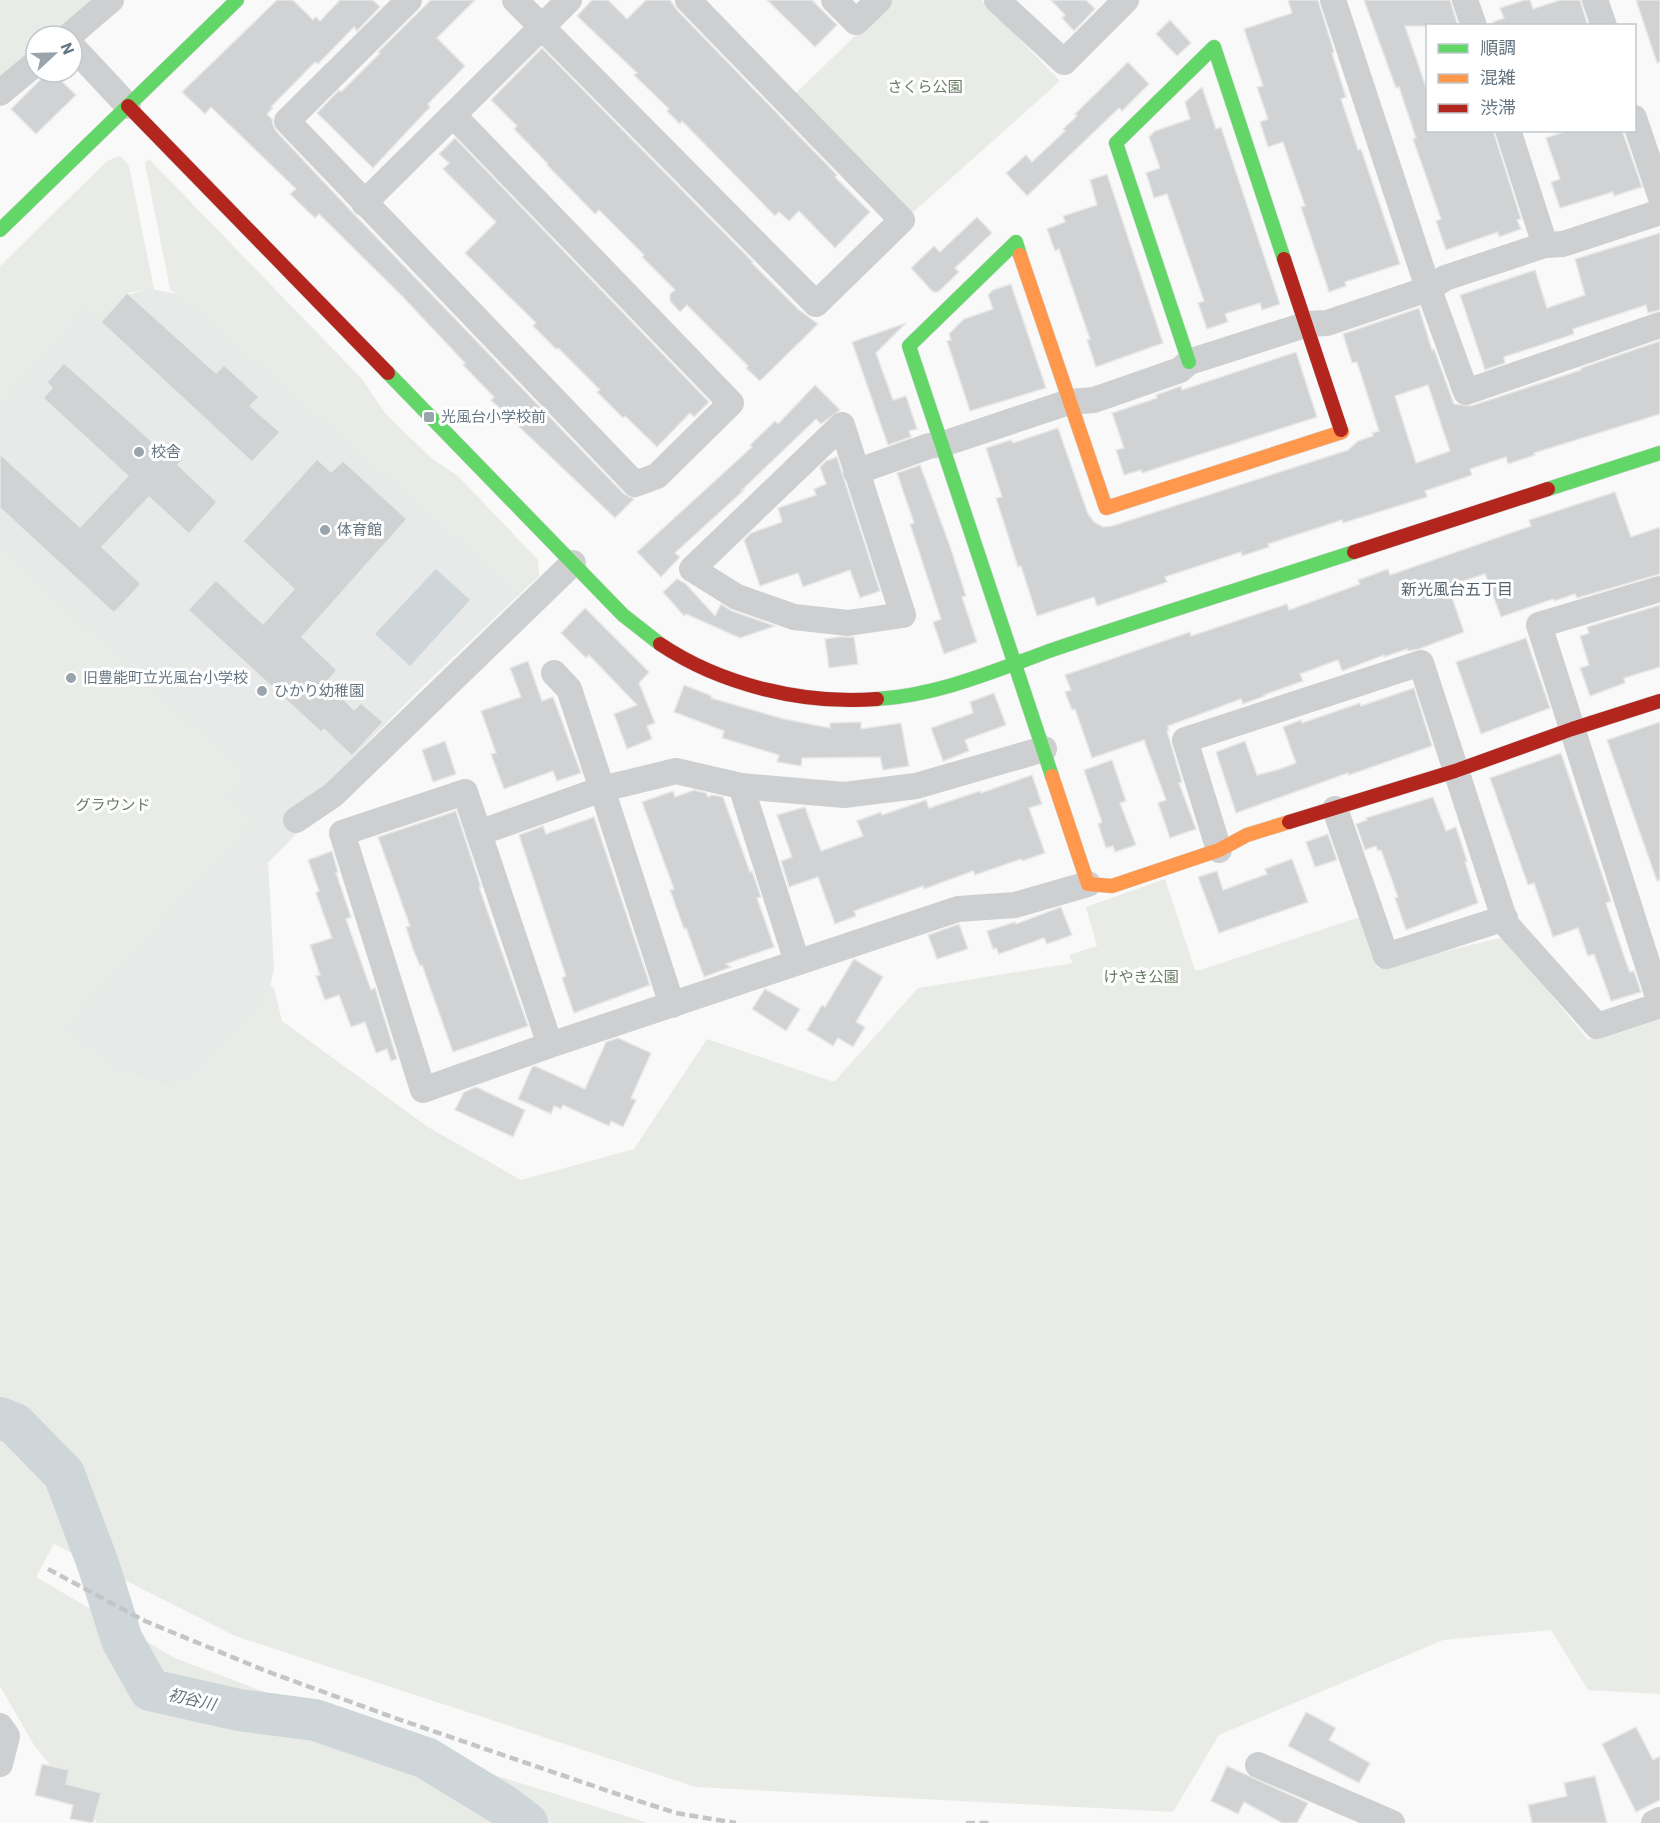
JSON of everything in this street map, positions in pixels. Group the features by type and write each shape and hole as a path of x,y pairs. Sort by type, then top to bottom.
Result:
{"street":[{"path":"83,24 111,0"},
{"path":"0,230 237,0"},
{"path":"409,0 287,121 635,484 657,476 731,403 453,115"},
{"path":"515,0 816,304 902,220 688,0"},
{"path":"364,203 569,0"},
{"path":"834,0 856,22 879,0"},
{"path":"997,0 1065,62 1126,0"},
{"path":"1333,0 1428,289 1466,392 1660,325"},
{"path":"1465,0 1473,24"},
{"path":"1595,0 1603,24"},
{"path":"1088,884 909,346 1016,242 1106,508 1342,432 1308,324 1214,47 1116,143 1189,362"},
{"path":"84,59 623,615 673,652 727,678 776,693 822,699 858,700 896,698 937,690 1015,665 1050,651 1660,453"},
{"path":"0,93 24,73"},
{"path":"1636,121 1660,195"},
{"path":"1509,132 1545,245"},
{"path":"856,472 929,446 943,444 1069,402 1094,400 1180,370 1189,362 1308,324 1327,323 1428,289 1445,279 1545,245 1563,244 1660,212"},
{"path":"842,425 856,472 903,615 848,623 794,617 736,597 692,569 842,425"},
{"path":"296,820 333,795 573,563"},
{"path":"1219,849 1185,740 1421,663 1506,924 1597,1026 1660,1004 1539,625 1660,589"},
{"path":"554,673 569,689 672,1005"},
{"path":"550,1045 465,792 342,833 423,1090 550,1045 958,909 1015,905 1088,884 1112,886 1219,849 1247,835 1455,771 1572,729 1660,701"},
{"path":"479,833 602,789 676,771 741,786 844,795 916,786 1044,749"},
{"path":"741,786 797,962"},
{"path":"1335,809 1386,956 1505,918"},
{"path":"0,1726 7,1736 0,1764"},
{"path":"1258,1765 1392,1823"},
{"path":"1654,1823 1660,1820"}],"shaded area":[{"name":"旧豊能町立光風台小学校","path":"151,289 177,294 521,593 419,690 314,797 302,828 268,863 274,968 270,987 248,1018 193,1077 166,1086 121,1072 66,1029 0,995 0,405 62,335 81,306"},
{"path":"436,569 470,600 410,666 375,634"}],"green space":[{"path":"0,0 97,0 69,24 24,24 24,62 0,83"},
{"name":"さくら公園","path":"892,0 982,0 1060,81 911,214 795,94"},
{"path":"120,156 129,166 154,289 127,293 101,322 81,306 62,335 0,406 0,266 107,161"},
{"path":"149,159 362,379 385,413 431,458 458,476 538,560 539,576 521,593 170,289 145,163"},
{"path":"0,547 247,775 226,797 253,821 66,1028 84,1045 121,1072 165,1086 193,1077 249,1016 270,985 274,988 282,1021 428,1127 521,1180 634,1149 707,1039 834,1082 918,988 1073,963 1069,955 1097,946 1086,907 1165,879 1195,970 1201,970 1360,917 1377,968 1504,937 1588,1040 1660,1016 1660,1694 1588,1690 1551,1630 1443,1640 1219,1735 1173,1812 696,1787 235,1636 54,1544 36,1577 175,1658 434,1756 648,1823 97,1823 34,1745 0,1686"}],"building":[{"path":"277,0 293,0 313,20 316,17 320,21 340,0 373,0 380,7 357,31 354,27 318,64 315,62 271,107 273,108 267,114 272,119 276,131 353,213 624,494 634,499 615,518 491,400 494,397 463,365 465,363 402,296 319,214 315,218 290,194 296,189 211,107 205,114 182,92"},
{"path":"431,0 475,0 437,38 465,66 428,104 430,107 373,168 317,113 339,90 341,92"},
{"path":"592,0 608,0 627,19 646,0 670,0 870,212 835,248 799,211 789,221 779,212 775,216 682,121 680,124 667,111 669,109 634,75 637,73 577,16"},
{"path":"767,0 812,0 837,25 815,47"},
{"path":"1051,0 1086,0 1095,9 1074,31 1062,18 1065,15"},
{"path":"1288,0 1318,0 1346,97 1341,99 1358,150 1361,149 1400,264 1345,282 1346,286 1329,292 1301,207 1305,206 1283,142 1268,147 1260,122 1268,119 1257,87 1263,86 1244,29 1292,13"},
{"path":"1364,0 1450,0 1457,24 1405,26 1426,87 1426,132 1494,132 1521,219 1517,220 1521,229 1499,237 1498,232 1446,250 1436,221 1441,219 1413,139 1416,138 1399,87 1396,88"},
{"path":"1524,0 1530,0 1533,9 1560,0 1580,0 1587,24 1494,24 1493,22 1504,18 1500,8"},
{"path":"1636,0 1660,0 1660,62 1657,63"},
{"path":"1170,20 1191,43 1177,56 1156,34"},
{"path":"542,48 798,309 818,324 760,381 687,305 680,312 670,301 670,294 675,290 642,257 644,255 599,210 595,214 514,129 517,126 491,100"},
{"path":"1128,62 1149,84 1122,111 1119,108 1027,196 1006,173 1026,155 1032,162 1065,131 1063,129 1077,116 1075,114"},
{"path":"36,84 65,84 76,95 36,134 11,109"},
{"path":"1202,87 1216,129 1221,127 1280,304 1262,310 1260,303 1225,314 1228,322 1207,329 1198,303 1204,301 1167,194 1154,198 1146,173 1160,168 1149,137 1155,131 1190,119 1185,102"},
{"path":"1563,132 1623,132 1642,187 1614,196 1613,192 1560,208 1551,182 1560,179 1546,138"},
{"path":"455,138 709,402 694,417 690,413 657,447 597,392 600,390 533,326 536,323 465,253 496,222 443,169 449,163 439,154"},
{"path":"1107,174 1163,343 1096,367 1087,340 1090,339 1059,249 1055,251 1047,229 1065,222 1063,216 1097,205 1090,180"},
{"path":"977,217 992,233 955,268 959,272 938,292 933,292 911,268 934,246 940,252"},
{"path":"1660,233 1660,310 1648,313 1646,305 1573,329 1574,334 1504,357 1505,363 1485,370 1460,295 1535,270 1547,308 1585,295 1575,259"},
{"path":"1011,284 1046,388 970,411 947,341 951,340 949,334 964,319 993,309 988,295 993,290"},
{"path":"127,293 216,373 224,365 259,397 250,406 280,432 252,462 101,322"},
{"path":"1419,308 1432,350 1434,349 1454,404 1471,406 1660,341 1660,414 1534,453 1535,455 1508,464 1506,457 1470,469 1472,475 1425,491 1427,497 1343,523 1342,520 1268,544 1269,547 1242,556 1241,552 1165,577 1167,582 1097,606 1094,597 1037,616 1021,566 1018,567 996,498 1002,497 986,448 1011,440 1013,443 1058,428 1088,514 1094,522 1103,527 1112,526 1348,450 1358,441 1373,436 1372,433 1379,431 1357,362 1352,363 1343,334","holes":["1428,385 1450,451 1416,463 1395,396"]},
{"path":"906,323 876,353 893,400 906,396 917,429 909,431 911,437 888,445 852,342"},
{"path":"1296,352 1317,417 1142,473 1141,470 1124,475 1116,450 1124,448 1112,413 1157,398 1156,395 1181,386 1182,390"},
{"name":"校舎","path":"64,363 157,446 162,441 183,460 178,465 217,502 189,534 149,497 102,547 141,584 114,613 0,508 0,454 80,527 128,476 43,398 52,388 47,382"},
{"path":"815,385 840,410 821,424 816,419 742,490 744,490 675,553 680,557 661,577 637,552 752,447 750,445 775,421 778,424"},
{"path":"837,457 880,591 860,598 850,570 803,587 798,573 760,586 744,540 751,533 782,522 778,508 816,495 814,489 826,484 820,467 826,461"},
{"path":"317,459 331,472 343,461 407,519 302,637 337,670 327,682 354,710 361,703 383,722 352,756 324,729 321,732 188,610 216,580 263,624 294,589 243,541"},
{"path":"920,465 951,549 966,596 962,597 977,642 944,654 933,622 941,619 910,524 914,523 897,473"},
{"path":"1615,492 1631,537 1660,527 1660,574 1577,598 1575,594 1554,601 1553,599 1501,617 1485,574 1448,586 1464,632 1419,649 1408,651 1407,649 1384,657 1384,655 1342,671 1338,660 1300,674 1303,681 1265,696 1243,704 1241,699 1168,726 1167,731 1182,782 1179,783 1196,829 1170,838 1158,803 1166,800 1144,740 1092,758 1075,709 1072,710 1065,692 1071,690 1065,675 1190,632 1191,636 1287,604 1289,610 1360,584 1358,580 1388,569 1390,575 1531,526 1529,520"},
{"path":"677,579 685,583 715,616 721,604 732,611 775,626 740,638 686,614 684,616 663,592"},
{"path":"1660,605 1660,667 1624,678 1625,683 1590,696 1580,668 1589,665 1580,636 1589,633 1587,627"},
{"path":"585,608 649,672 639,683 655,723 647,726 652,739 627,749 614,714 637,705 589,655 586,658 561,633"},
{"path":"854,637 858,664 829,668 825,639"},
{"path":"1526,638 1550,708 1481,734 1456,662"},
{"path":"528,661 542,701 553,697 581,773 557,781 553,771 504,789 491,754 496,753 481,711 521,697 510,668"},
{"path":"684,685 712,696 711,698 784,719 830,728 830,723 861,722 861,729 901,723 909,766 883,770 880,757 802,758 801,766 777,762 779,755 722,738 724,731 674,712"},
{"path":"1414,688 1432,746 1236,813 1216,752 1245,741 1257,775 1277,770 1296,763 1283,727 1301,720 1302,723 1360,703 1361,706"},
{"path":"994,693 1006,725 965,740 969,751 943,761 931,728 973,713 970,702"},
{"path":"1660,722 1660,880 1657,881 1607,740"},
{"path":"445,741 456,774 433,782 422,750"},
{"path":"1561,753 1611,901 1606,903 1626,962 1630,972 1634,971 1641,992 1611,1001 1594,954 1588,956 1578,928 1553,937 1534,883 1528,885 1490,778"},
{"path":"1112,760 1126,801 1120,803 1136,845 1115,852 1113,846 1106,848 1098,824 1102,822 1084,770"},
{"path":"1032,775 1042,804 1029,808 1045,853 975,875 973,871 924,889 923,886 854,911 856,916 835,924 818,877 789,887 781,861 792,857 777,815 805,807 821,851 863,836 857,821 881,812 882,815 926,800 929,808"},
{"path":"694,790 706,793 708,797 712,795 723,797 761,897 757,898 774,947 726,964 731,967 704,977 670,890 674,889 642,802 673,791 675,797"},
{"path":"1433,797 1446,831 1456,827 1478,903 1406,930 1395,898 1398,897 1381,850 1378,851 1376,846 1365,850 1356,824 1367,820 1366,818"},
{"path":"456,811 481,887 479,887 528,1026 453,1052 422,965 420,966 413,949 406,927 410,926 378,837"},
{"path":"594,817 650,985 574,1013 562,978 566,976 519,835 543,826 546,834"},
{"path":"1328,834 1337,860 1315,867 1306,842"},
{"path":"332,851 338,872 336,873 351,917 346,919 371,990 375,988 397,1059 391,1061 387,1049 376,1053 365,1022 351,1027 339,995 325,1000 316,976 320,975 310,945 332,938 316,893 319,891 308,860"},
{"path":"1292,859 1308,902 1219,933 1198,877 1217,871 1223,890 1267,874 1265,869"},
{"path":"1061,907 1072,935 1047,944 1044,938 999,954 996,948 993,949 987,931 1015,922 1016,924"},
{"path":"959,924 968,949 937,959 928,935"},
{"path":"854,959 883,977 856,1022 865,1027 853,1047 838,1038 833,1046 807,1030 822,1005 825,1007"},
{"path":"765,989 800,1009 786,1031 752,1009"},
{"path":"618,1038 651,1053 631,1098 636,1100 623,1127 611,1121 609,1126 563,1105 561,1109 554,1106 551,1114 518,1099 532,1067 535,1066 585,1089 606,1042"},
{"path":"476,1087 525,1110 513,1137 455,1110 464,1092"},
{"path":"1306,1712 1336,1728 1329,1740 1370,1763 1359,1783 1288,1746"},
{"path":"1636,1727 1653,1760 1660,1756 1660,1800 1636,1812 1602,1744"},
{"path":"42,1764 69,1770 66,1784 101,1793 93,1823 70,1819 73,1805 35,1795"},
{"path":"1227,1766 1308,1803 1297,1823 1282,1823 1244,1802 1238,1814 1211,1801"},
{"path":"1595,1776 1607,1823 1532,1823 1528,1805 1567,1796 1564,1783"}],"waterway":[{"name":"初谷川","path":"0,1418 15,1424 64,1474 98,1564 122,1640 150,1690 239,1710 315,1720 426,1758 503,1805 527,1823"}],"railway":[{"path":"48,1569 145,1621 266,1671 617,1794 676,1813 736,1823"},
{"path":"966,1823 989,1823"}],"traffic: fast":[{"path":"0,230 237,0"},
{"path":"1189,362 1116,143 1214,47 1284,259"},
{"path":"1020,255 1016,242 909,346 1052,776"},
{"path":"388,373 623,615 660,644"},
{"path":"1548,489 1660,453"},
{"path":"877,699 922,693 966,681 1090,637 1354,552"}],"traffic: slow":[{"path":"1020,255 1106,508 1342,432 1341,430"},
{"path":"1052,776 1088,884 1112,886 1219,850 1247,835 1289,822"}],"traffic: jam":[{"path":"128,106 388,373"},
{"path":"1284,259 1341,430"},
{"path":"1354,552 1548,489"},
{"path":"660,644 709,671 764,689 821,699 877,699"},
{"path":"1289,822 1455,771 1572,729 1660,701"}],"place":[{"name":"光風台小学校前","path":"429,417"},
{"name":"校舎","path":"139,452"},
{"name":"体育館","path":"325,530"},
{"name":"旧豊能町立光風台小学校","path":"71,678"},
{"name":"ひかり幼稚園","path":"262,691"}],"district":[{"name":"新光風台五丁目","path":"1457,589"}],"park label":[{"name":"グラウンド","path":"113,805"},
{"name":"けやき公園","path":"1141,977"}]}
